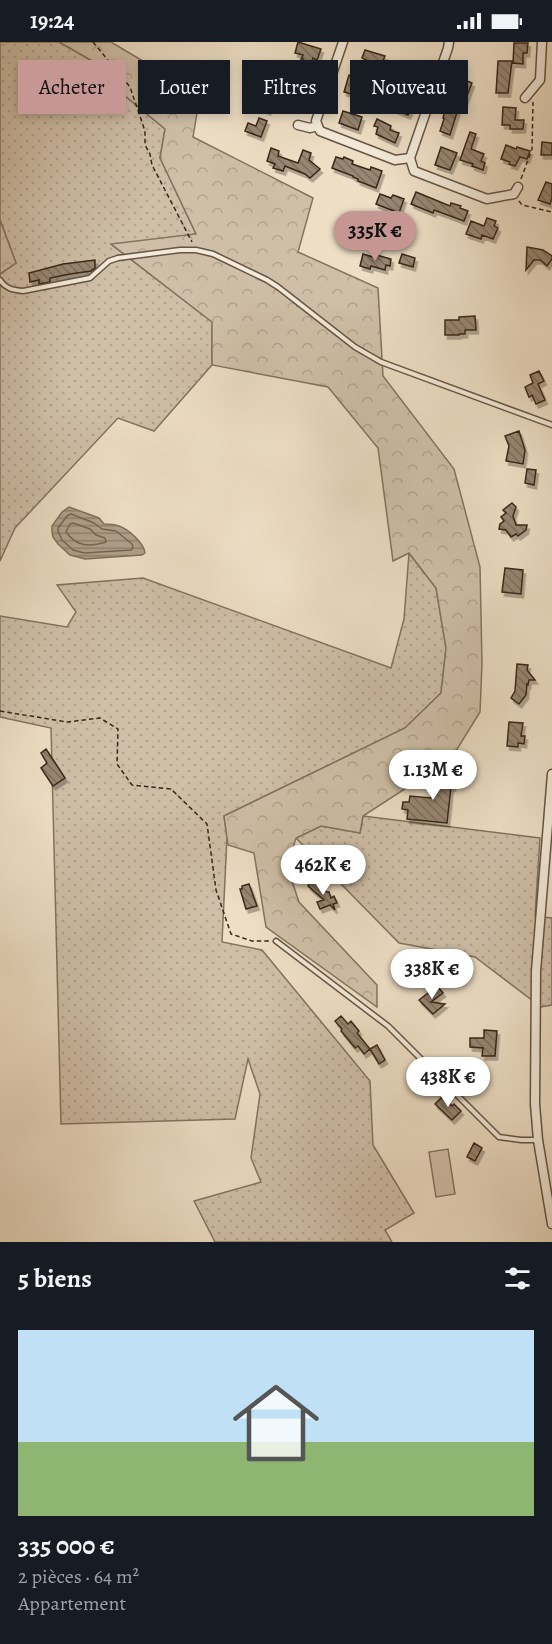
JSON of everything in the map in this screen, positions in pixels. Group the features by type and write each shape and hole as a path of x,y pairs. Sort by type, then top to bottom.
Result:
{"street":[{"path":"319,128 316,121 343,42"},
{"path":"449,42 410,158 414,171 487,199 516,190"},
{"path":"527,95 540,80 542,42"},
{"path":"298,125 319,128 395,160 410,158"},
{"path":"552,774 536,971 535,1104 538,1140 552,1224"}],"lane":[{"path":"0,280 4,286 12,290 23,291 90,278 109,261 118,258 166,251 196,250 213,254 267,280 355,347 381,362 552,425"},
{"path":"276,941 388,1026 499,1137 538,1140"}],"path":[{"path":"93,42 130,87 145,131 145,146 150,154 152,165 196,250"},
{"path":"527,95 534,102 532,149 516,190 522,205 552,212"},
{"path":"0,711 67,722 100,718 118,729 117,764 132,785 171,789 207,824 216,890 231,934 252,941 276,941"}],"green space":[{"path":"0,42 59,42 91,60 18,60 18,114 126,114 126,97 138,107 138,114 147,114 165,129 160,158 196,234 112,245 212,322 212,365 154,431 118,418 15,528 0,561 0,274 16,263 0,220"},
{"path":"59,42 111,42 141,60 138,60 138,107 126,97 126,60 91,60"},
{"path":"147,114 197,114 193,137 313,198 298,252 378,288 383,376 454,469 480,567 482,663 480,712 451,759 363,816 360,833 321,826 296,838 287,866 299,902 377,985 377,1007 266,927 254,853 228,845 224,816 405,728 441,693 446,648 436,588 409,553 393,561 378,448 328,387 212,365 212,322 111,244 196,234 160,158 165,129"},
{"path":"0,220 16,263 0,274"},
{"path":"409,553 436,588 446,648 441,693 405,728 224,816 227,837 222,942 262,950 370,1081 373,1145 414,1213 385,1230 392,1242 215,1242 194,1201 261,1182 251,1158 260,1094 248,1059 235,1119 61,1124 51,728 0,717 0,616 67,627 76,612 57,585 143,578 391,668 404,619"},
{"path":"363,816 540,838 535,916 552,918 552,1005 541,1007 475,957 399,943 296,838 321,826 360,833"},
{"path":"448,1149 455,1194 436,1197 429,1152"}],"water":[{"path":"69,507 99,518 104,524 123,528 139,541 145,553 85,559 70,555 58,544 52,532 52,526 62,512"}],"building":[{"path":"298,42 321,49 317,60 313,58 312,60 303,60 303,55 295,53"},
{"path":"514,43 528,43 527,53 523,53 523,64 513,63"},
{"path":"365,50 385,56 383,60 362,58"},
{"path":"498,61 512,61 508,93 496,93"},
{"path":"350,76 350,94 344,92"},
{"path":"468,81 472,83 468,93"},
{"path":"503,107 516,108 515,120 524,120 523,129 510,129 510,125 502,125"},
{"path":"343,111 362,117 358,130 339,123"},
{"path":"444,114 456,114 450,135 440,131"},
{"path":"259,118 267,121 261,137 245,131 248,123 256,126"},
{"path":"377,119 391,126 390,130 399,133 395,143 376,134 378,127 374,126"},
{"path":"470,132 476,134 471,149 484,154 481,161 485,163 483,170 460,160"},
{"path":"542,142 552,143 552,155 541,155"},
{"path":"506,145 530,151 527,159 520,157 515,166 501,159"},
{"path":"441,147 457,153 450,170 435,165"},
{"path":"271,148 279,151 278,156 298,163 303,150 311,153 309,160 320,169 310,178 285,166 283,171 273,168 275,164 267,161"},
{"path":"336,157 343,159 344,157 353,161 352,164 370,170 371,167 382,171 376,188 332,168"},
{"path":"546,182 552,184 550,204 538,200"},
{"path":"416,192 450,206 451,203 461,206 460,208 468,211 464,221 434,210 433,213 411,204"},
{"path":"380,194 404,199 399,213 376,204"},
{"path":"487,218 496,221 494,226 498,228 493,239 482,235 481,239 466,234 471,221 484,226"},
{"path":"527,247 543,250 552,256 552,259 547,266 540,260 534,260 526,270"},
{"path":"363,254 391,259 390,266 386,265 385,270 360,266"},
{"path":"402,254 415,258 413,267 399,263"},
{"path":"95,260 95,268 91,271 50,278 50,282 39,284 39,280 30,282 29,273 63,264"},
{"path":"475,316 476,330 465,330 465,334 459,335 445,335 445,320 459,320 459,317"},
{"path":"539,371 544,381 538,384 545,400 536,404 532,395 529,397 525,387 533,383 530,375"},
{"path":"519,431 525,450 523,464 506,461 509,446 505,436"},
{"path":"527,469 536,470 534,485 525,483"},
{"path":"512,503 516,507 513,516 516,525 527,525 526,530 518,536 516,534 511,537 506,530 499,529 500,524 504,521 501,517 506,513 503,510"},
{"path":"505,568 523,570 521,594 502,592"},
{"path":"517,664 528,665 527,670 535,680 529,680 526,695 519,704 511,698 515,691"},
{"path":"509,722 523,723 521,736 525,736 524,744 518,743 518,747 507,746"},
{"path":"46,749 65,778 53,786 41,768 47,763 41,753"},
{"path":"434,771 455,773 447,823 407,819 408,810 402,809 403,802 409,802 410,796 431,798"},
{"path":"312,880 329,892 331,898 334,896 337,903 333,904 335,910 330,905 320,909 317,902 324,900 308,886"},
{"path":"249,884 257,906 246,909 240,889"},
{"path":"437,986 443,993 431,1002 445,1004 433,1014 419,1000"},
{"path":"341,1016 348,1024 351,1021 370,1049 364,1054 358,1046 355,1048 341,1031 342,1029 335,1021"},
{"path":"484,1030 497,1031 495,1056 482,1056 483,1048 470,1047 470,1038 484,1038"},
{"path":"377,1045 385,1060 379,1064 370,1049"},
{"path":"443,1096 452,1106 454,1104 461,1111 452,1120 435,1104"},
{"path":"474,1143 482,1148 475,1161 467,1157"}]}
